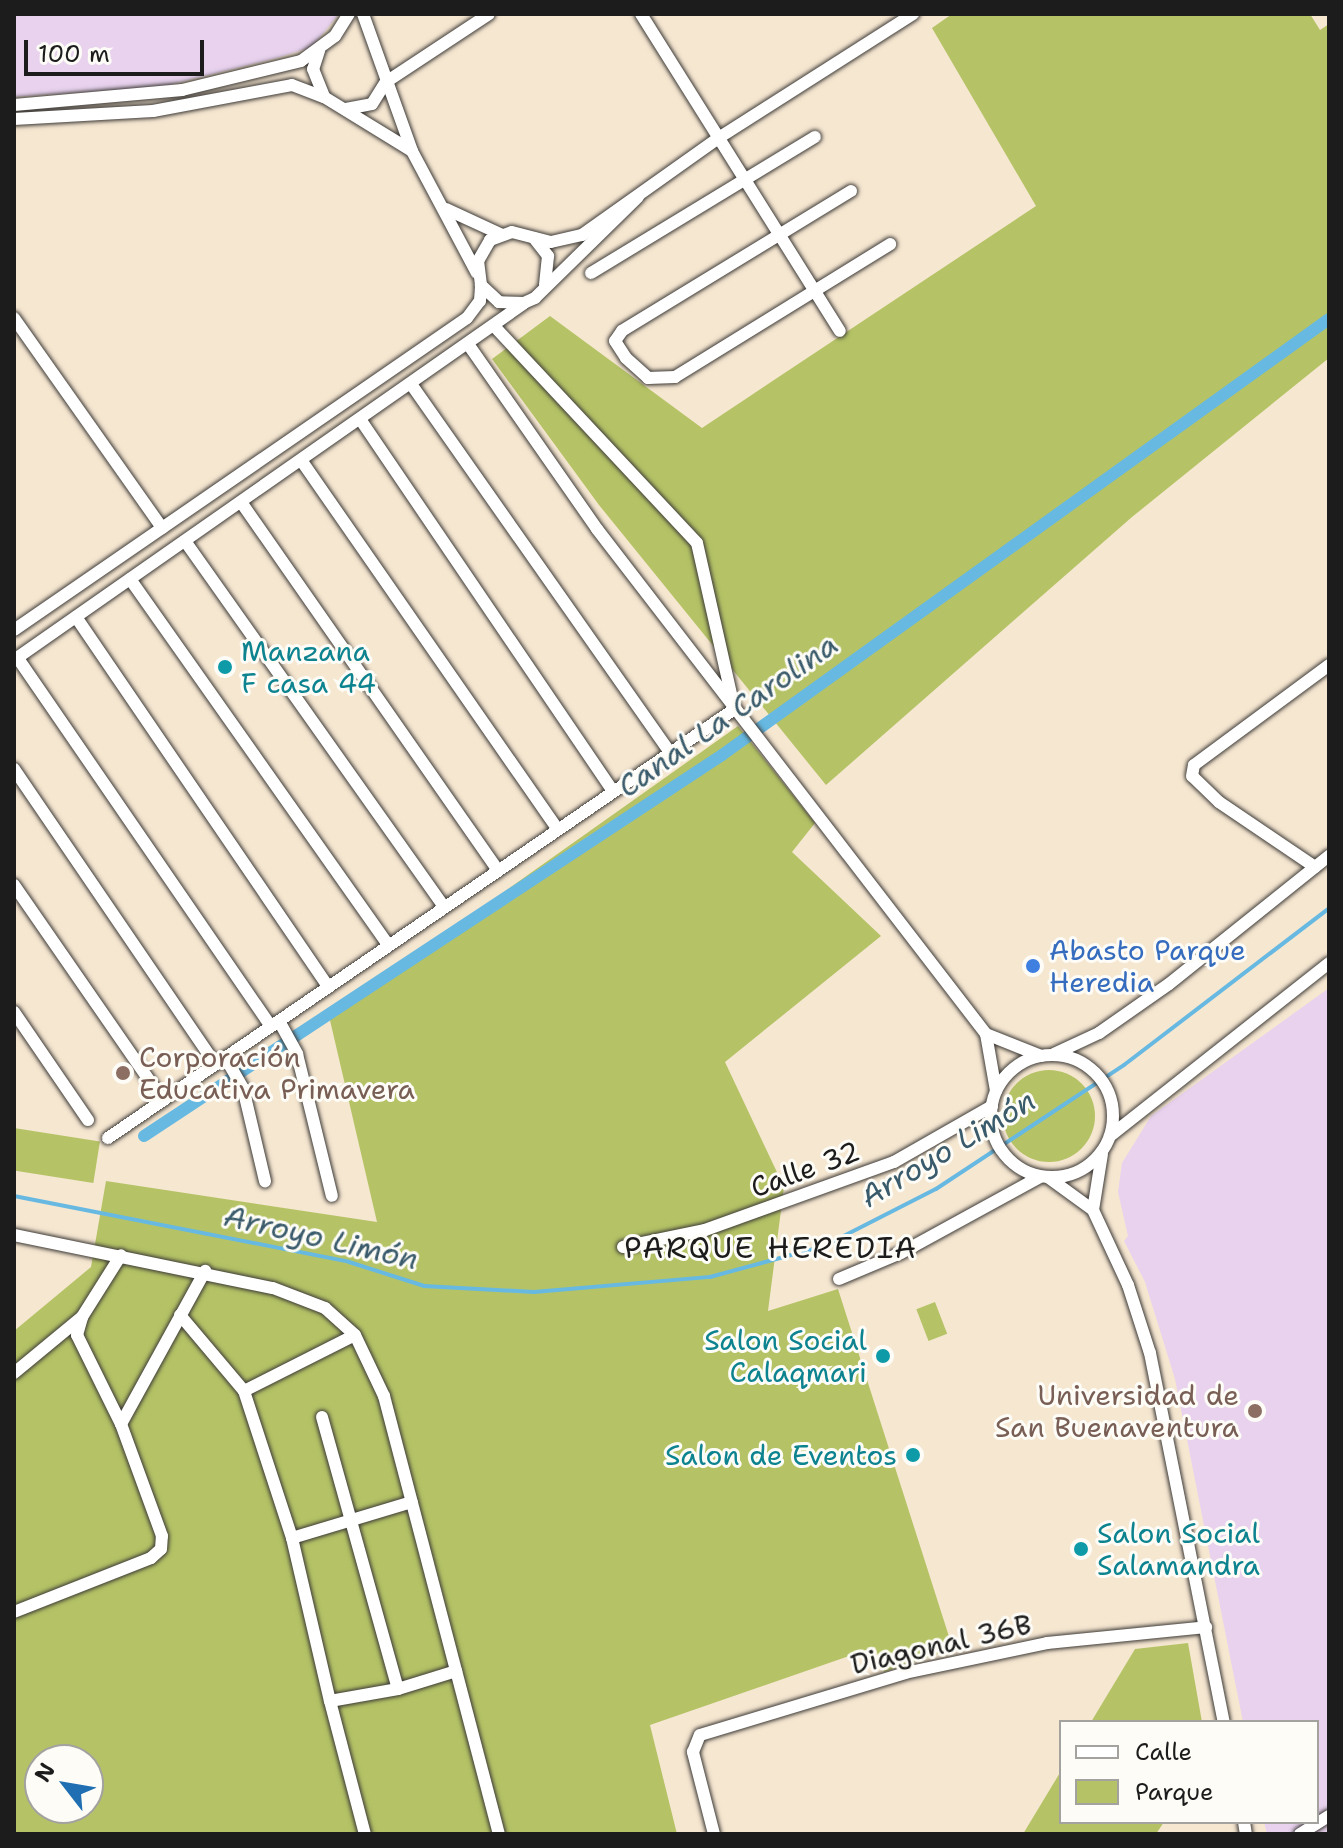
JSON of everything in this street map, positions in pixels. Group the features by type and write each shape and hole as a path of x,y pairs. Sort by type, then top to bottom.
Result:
{"street":[{"path":"14,105 182,90 301,61 319,51 349,14"},
{"path":"363,14 412,151 479,279 499,302 524,303"},
{"path":"342,108 372,104 386,82 489,14"},
{"path":"641,14 720,137 813,294 840,331"},
{"path":"444,207 470,224 500,234 569,241 638,197 720,137 913,14"},
{"path":"319,51 315,84 324,97"},
{"path":"14,119 153,111 292,85 324,97 412,151"},
{"path":"591,273 815,137"},
{"path":"851,191 622,331 615,341 626,358 659,381 813,294 890,244"},
{"path":"332,1196 297,1054 287,1035 275,1024 16,659 494,326 543,289 638,197"},
{"path":"14,630 467,318 480,301 482,249 500,234"},
{"path":"534,238 550,267 543,289"},
{"path":"14,318 162,528"},
{"path":"494,326 697,543 737,715"},
{"path":"468,344 597,529 737,715 875,886 986,1034 996,1091"},
{"path":"411,384 670,752"},
{"path":"360,419 613,791"},
{"path":"301,460 557,829"},
{"path":"241,502 498,870"},
{"path":"185,541 444,907"},
{"path":"130,579 388,945"},
{"path":"36,614 51,634"},
{"path":"76,617 328,987"},
{"path":"1315,867 1219,802 1192,776 1194,765 1329,665"},
{"path":"108,1138 670,752 737,715"},
{"path":"14,769 220,1061 234,1072 243,1088 265,1181"},
{"path":"1224,1720 1169,1427 1128,1285 1093,1210 1044,1177 1021,1169 994,1135 992,1106 996,1091 1014,1068 1099,1033 1169,984 1329,856"},
{"path":"14,885 163,1100"},
{"path":"1110,1136 1329,963"},
{"path":"14,1012 88,1120"},
{"path":"986,1034 1091,1069 1111,1100 1110,1136 1103,1150 1093,1210"},
{"name":"Calle 32","path":"623,1247 705,1230 894,1162 992,1106"},
{"path":"839,1279 901,1253 1044,1177 1079,1171 1103,1150"},
{"path":"14,1235 205,1271 325,1308 355,1335 384,1396 497,1834"},
{"path":"14,1612 151,1558 161,1549 162,1536 121,1424 81,1350 77,1335 82,1317 121,1255"},
{"path":"121,1424 205,1271"},
{"path":"180,1315 244,1391 292,1538 365,1834"},
{"path":"14,1373 82,1317"},
{"path":"244,1391 355,1335"},
{"path":"322,1417 398,1689"},
{"path":"292,1538 412,1502"},
{"name":"Diagonal 36B","path":"714,1834 693,1752 695,1739 905,1673 1047,1643 1206,1627"},
{"path":"330,1701 398,1689 456,1671"}],"shaded area":[{"path":"14,14 339,14 312,47 277,58 161,87 14,97"},
{"name":"Universidad de San Buenaventura","path":"1329,988 1329,1834 1267,1834 1264,1824 1319,1824 1319,1720 1243,1720 1175,1379 1145,1282 1124,1241 1128,1236 1118,1192 1122,1163 1151,1116"}],"green space":[{"path":"952,14 1310,14 1320,30 1329,24 1329,358 1132,517 826,785 599,505 492,359 550,316 702,428 1036,206 932,28"},
{"path":"738,726 815,823 792,852 881,936 725,1062 784,1187 768,1311 838,1289 953,1649 884,1672 875,1647 650,1725 677,1834 14,1834 14,1331 91,1267 106,1181 377,1222 329,1016"},
{"path":"1049,1070 1067,1074 1081,1084 1091,1098 1095,1116 1091,1134 1081,1148 1067,1158 1049,1162 1031,1158 1017,1148 1007,1134 1003,1116 1007,1098 1017,1084 1031,1074"},
{"path":"14,1128 100,1142 93,1183 14,1171"},
{"path":"935,1302 947,1334 929,1341 916,1309"},
{"path":"1188,1643 1202,1720 1092,1720 1135,1649"},
{"path":"1059,1774 1059,1824 1163,1824 1156,1834 1023,1834"}],"waterway":[{"name":"Canal La Carolina","path":"144,1136 722,755 1329,319"},
{"name":"Arroyo Limón","path":"14,1196 349,1262 424,1286 534,1292 710,1277 824,1246 936,1189 1124,1065 1329,908"}],"place":[{"name":"Manzana F casa 44","path":"225,667"},
{"name":"Abasto Parque Heredia","path":"1033,966"},
{"name":"Corporación Educativa Primavera","path":"123,1073"},
{"name":"Salon Social Calaqmari","path":"883,1356"},
{"name":"Universidad de San Buenaventura","path":"1255,1411"},
{"name":"Salon de Eventos","path":"913,1455"},
{"name":"Salon Social Salamandra","path":"1081,1549"}],"district":[{"name":"PARQUE HEREDIA","path":"771,1248"}]}
